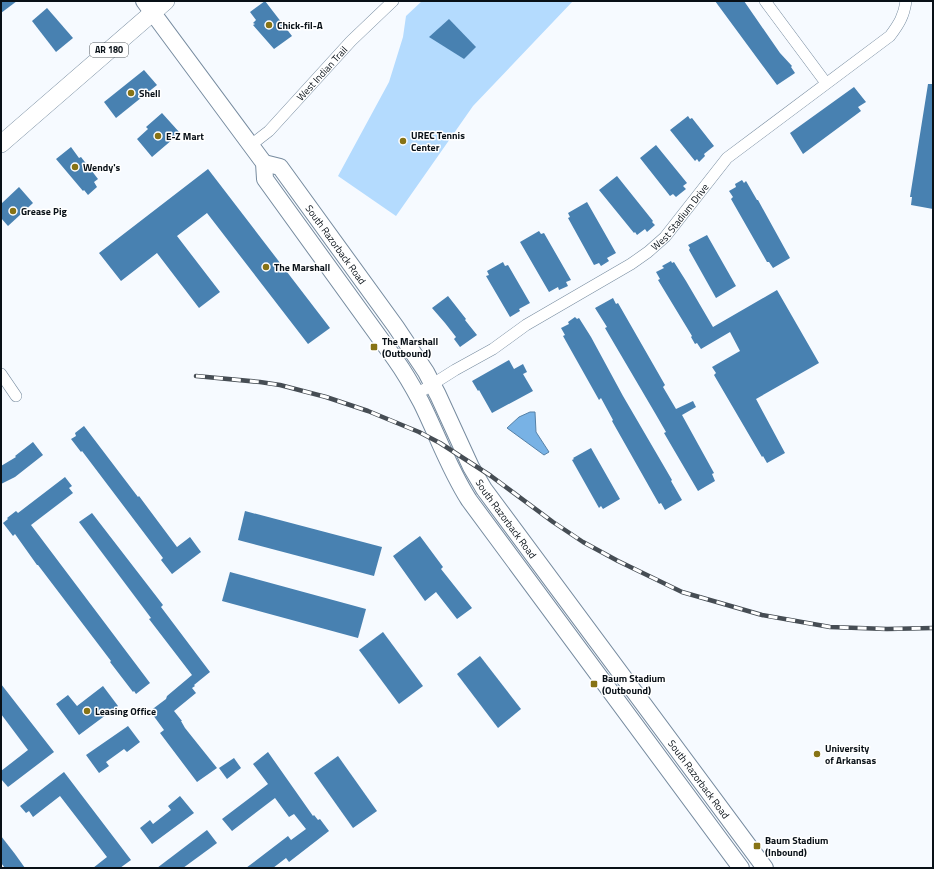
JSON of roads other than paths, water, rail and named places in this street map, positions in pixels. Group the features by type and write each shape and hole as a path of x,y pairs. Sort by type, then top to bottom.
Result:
{"main road":[{"name":"AR 180","path":"1,144 149,7 166,1"},
{"name":"South Razorback Road","path":"149,7 264,163 265,179 396,359 417,394 455,476 469,500 741,868"},
{"name":"South Razorback Road","path":"264,163 280,167 396,327 432,384 471,467 484,489 765,868"}],"street":[{"name":"West Indian Trail","path":"251,145 269,131 351,41 393,1"},
{"path":"765,1 826,83"},
{"name":"West Stadium Drive","path":"417,394 455,370 493,349 526,325 631,264 648,252 665,237 727,158 890,36 904,14 906,1"},
{"path":"1,374 16,396"}],"railway":[{"path":"196,376 280,385 326,397 368,411 419,432 440,443 491,476 553,522 583,542 682,592 762,615 830,627 887,629 933,628"}],"place":[{"name":"Chick-fil-A","path":"269,25"},
{"name":"Shell","path":"131,93"},
{"name":"E-Z Mart","path":"158,136"},
{"name":"UREC Tennis Center","path":"403,141"},
{"name":"Wendy's","path":"75,167"},
{"name":"Grease Pig","path":"13,211"},
{"name":"The Marshall","path":"266,267"},
{"name":"The Marshall (Outbound)","path":"374,347"},
{"name":"Baum Stadium (Outbound)","path":"594,684"},
{"name":"Leasing Office","path":"87,711"},
{"name":"University of Arkansas","path":"817,754"},
{"name":"Baum Stadium (Inbound)","path":"757,846"}]}
